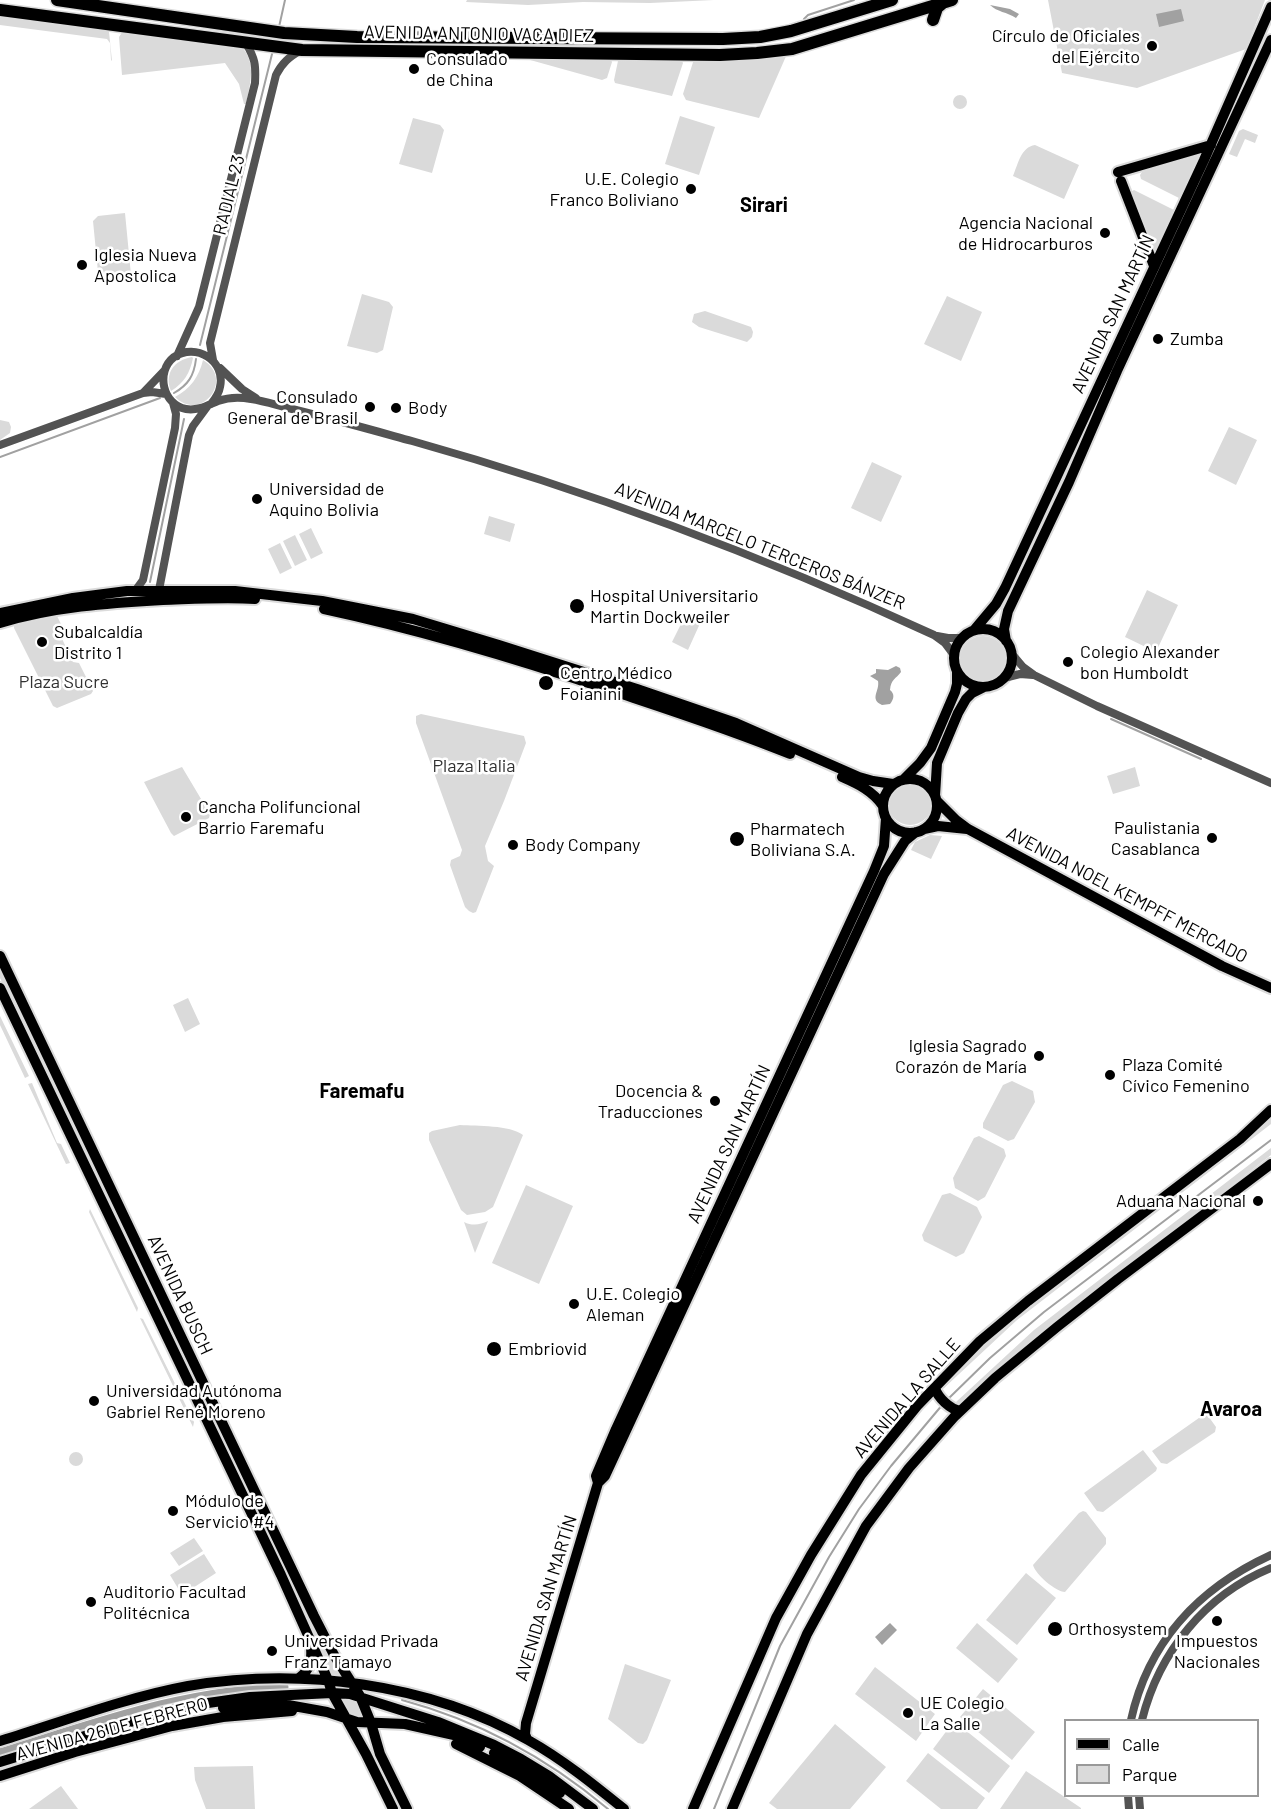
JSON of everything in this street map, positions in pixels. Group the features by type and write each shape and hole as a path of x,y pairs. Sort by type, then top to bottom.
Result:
{"highway":[{"name":"AVENIDA ANTONIO VACA DIEZ","path":"57,0 284,33 357,37 723,39 760,37 791,31 892,0"},
{"name":"AVENIDA ANTONIO VACA DIEZ","path":"0,10 302,50 700,55 792,49 948,1"},
{"path":"933,20 937,8 948,1"},
{"path":"152,30 150,23 156,18 189,22 204,20"},
{"path":"406,51 429,47 433,43 432,37"}],"main road":[{"name":"AVENIDA SAN MARTÍN","path":"1006,641 1004,628 1008,611 1040,546 1144,313 1237,98 1271,7"},
{"name":"AVENIDA SAN MARTÍN","path":"975,629 996,604 1005,588 1154,267 1208,162 1210,145 1271,39"},
{"path":"1154,267 1120,177 1210,145"},
{"path":"118,602 152,596 159,590"},
{"path":"0,615 26,607 74,598 129,591 159,590 235,591 322,601 413,619 600,677 635,694 822,768 868,790 883,806 886,818 891,825 907,833 920,830 934,817 937,763 966,699 972,693 992,686 1004,678 1011,668 1012,654 1006,641 996,632 975,629 958,642 954,655 957,671 955,693 931,748 920,763 888,790 883,806"},
{"path":"56,610 61,603 114,597 129,591"},
{"path":"173,600 173,596 178,594 222,594 235,591"},
{"path":"0,623 56,610 118,602 241,599 320,608 425,632 561,674 736,723 859,777 873,781 919,780 926,783 936,798"},
{"path":"374,620 405,623 413,619"},
{"path":"425,632 431,628 459,637 474,638"},
{"path":"520,651 526,657 555,666 561,674"},
{"path":"561,674 567,670 593,679 600,677"},
{"path":"957,671 968,683 984,687"},
{"name":"AVENIDA NOEL KEMPFF MERCADO","path":"936,798 956,820 968,829 1222,966 1271,988"},
{"name":"AVENIDA SAN MARTÍN","path":"527,1739 526,1723 597,1483 596,1476 874,871 884,846 886,818"},
{"name":"AVENIDA NOEL KEMPFF MERCADO","path":"920,830 938,826 968,829"},
{"name":"AVENIDA SAN MARTÍN","path":"597,1483 605,1476 884,874 904,842 920,830"},
{"name":"AVENIDA BUSCH","path":"0,956 308,1603 334,1655 360,1696 380,1754 407,1809"},
{"name":"AVENIDA BUSCH","path":"0,988 280,1575 332,1693 393,1809"},
{"path":"49,1091 62,1085"},
{"name":"AVENIDA LA SALLE","path":"693,1809 776,1618 861,1475 917,1406 935,1392 980,1341 1028,1301 1240,1139 1271,1110"},
{"path":"732,1809 807,1634 867,1526 909,1468 955,1411 1057,1326 1271,1164"},
{"path":"191,1387 202,1382"},
{"path":"935,1392 955,1411"},
{"path":"280,1575 287,1572 291,1575 301,1595 308,1603"},
{"path":"299,1678 310,1665 311,1643"},
{"name":"AVENIDA 26 DE FEBRERO","path":"0,1741 137,1698 187,1686 272,1677 328,1680 375,1686 447,1704 516,1733 557,1758 624,1809"},
{"name":"AVENIDA 26 DE FEBRERO","path":"0,1762 163,1712 194,1705 250,1697 350,1694 438,1722 494,1745 549,1776 592,1809"},
{"name":"AVENIDA 26 DE FEBRERO","path":"0,1768 193,1712 253,1705 288,1705 324,1711 357,1722 397,1722 412,1726"},
{"name":"AVENIDA 26 DE FEBRERO","path":"0,1776 75,1752 172,1726 200,1720 304,1709"},
{"path":"324,1711 339,1720 359,1741"},
{"name":"AVENIDA SAN MARTÍN","path":"516,1733 526,1723"},
{"path":"412,1726 453,1736 507,1760 582,1809"},
{"path":"412,1726 477,1754 521,1777 569,1809"},
{"path":"38,1756 75,1752"},
{"path":"507,1760 521,1777 539,1779"},
{"path":"380,1781 382,1773 390,1774"}],"street":[{"name":"RADIAL 23","path":"177,356 199,307 255,82 256,65 253,54 246,43"},
{"name":"RADIAL 23","path":"215,363 210,344 276,75 281,64 302,50"},
{"path":"142,393 171,361 186,352 205,354 215,363 221,376 217,396 193,426 189,435 159,590"},
{"name":"AVENIDA MARCELO TERCEROS BÁNZER","path":"215,363 242,389 262,401"},
{"path":"129,591 142,580 176,420 173,403 166,394 163,382 165,370"},
{"path":"0,445 142,393 166,394"},
{"name":"AVENIDA MARCELO TERCEROS BÁNZER","path":"210,404 240,397 262,401 469,457 626,508 710,539 832,589 934,635 945,643 954,655"},
{"path":"173,403 194,410 210,404"},
{"name":"AVENIDA MARCELO TERCEROS BÁNZER","path":"934,635 962,638"},
{"path":"1012,654 1023,667 1034,675 1097,706 1271,783"},
{"path":"1004,678 1020,674 1034,675"},
{"path":"1131,1719 1135,1700 1146,1670 1162,1644 1186,1613 1239,1571 1271,1555"},
{"path":"1142,1719 1157,1675 1167,1657 1200,1614 1244,1581 1271,1568"}],"green space":[{"path":"467,0 714,0 528,5 466,2"},
{"name":"Círculo de Oficiales del Ejército","path":"1048,0 1265,0 1246,49 1137,88 1062,73"},
{"path":"0,14 108,29 109,32 112,61 110,43 107,39 0,25"},
{"path":"123,31 241,46 251,67 246,104 244,104 239,84 225,63 122,75 119,37"},
{"path":"787,54 759,118 686,100 683,94 694,59"},
{"path":"523,58 611,60 612,62 607,78 602,80"},
{"path":"681,59 683,63 672,96 615,83 620,60"},
{"path":"957,95 963,95 967,102 963,109 957,109 953,105 953,99"},
{"path":"680,116 715,127 699,175 665,164"},
{"path":"413,118 440,125 444,130 432,173 399,164"},
{"path":"1243,129 1258,135 1255,143 1245,139 1237,157 1229,154 1239,131"},
{"path":"1035,145 1079,165 1064,199 1013,176 1023,153 1030,146"},
{"path":"1204,150 1181,199 1141,179 1142,172"},
{"path":"1134,190 1176,211 1155,257 1129,193"},
{"path":"125,213 131,275 105,279 98,272 93,221 98,216"},
{"path":"362,294 389,302 393,307 383,350 377,353 347,346"},
{"path":"947,296 982,312 961,361 924,344"},
{"path":"705,311 751,327 752,337 747,342 699,327 692,322 694,314"},
{"path":"192,357 186,377 171,391 169,379 172,369 180,361"},
{"path":"203,360 212,368 216,377 215,387 204,402 195,405 185,404 175,397 193,382"},
{"path":"0,420 9,422 11,427 10,433 0,440"},
{"path":"1229,427 1257,440 1236,485 1208,471"},
{"path":"872,462 902,476 881,522 851,508"},
{"path":"489,516 515,524 510,542 484,534"},
{"path":"311,528 323,553 311,559 299,534"},
{"path":"295,535 307,560 295,566 283,541"},
{"path":"280,543 292,568 280,574 268,549"},
{"path":"1147,590 1178,605 1156,652 1125,637"},
{"path":"687,612 702,619 688,650 672,642"},
{"name":"Plaza Sucre","path":"52,614 57,616 61,624 55,624 73,662 79,663 93,691 91,694 57,708 53,706 14,628 14,623"},
{"path":"983,636 999,643 1006,659 999,675 983,682 967,675 960,659 967,643"},
{"name":"Plaza Italia","path":"421,714 524,736 526,743 485,846 488,861 494,866 476,912 473,913 465,907 450,865 451,860 460,856 462,850 416,723 416,716"},
{"path":"182,767 210,814 209,818 174,836 144,782"},
{"path":"1135,767 1140,786 1113,794 1107,776"},
{"path":"910,781 925,788 932,803 925,818 910,825 895,818 888,803 895,788"},
{"path":"930,835 942,836 931,859 911,850 915,842"},
{"path":"0,966 56,1085 51,1083 0,978"},
{"path":"188,998 200,1024 185,1032 173,1005"},
{"path":"0,1016 29,1076 25,1078 0,1025"},
{"path":"1012,1081 1033,1091 1035,1102 1014,1139 1008,1141 983,1128 983,1123 1003,1085"},
{"path":"32,1083 57,1143 61,1144 70,1163 66,1164 28,1084"},
{"path":"58,1093 61,1094 196,1378 194,1379 191,1378 57,1096"},
{"path":"1271,1116 1271,1124 1017,1320 944,1388 942,1385 1026,1307"},
{"path":"460,1125 510,1129 523,1135 493,1207 485,1212 467,1215 461,1210 429,1140 429,1133 432,1131"},
{"path":"979,1136 1004,1149 1006,1156 985,1197 978,1201 955,1188 953,1178 974,1138"},
{"path":"1271,1148 1271,1155 1042,1334 964,1402 959,1404 956,1402 1034,1330"},
{"path":"526,1185 573,1206 539,1284 492,1263"},
{"path":"950,1193 977,1207 982,1217 964,1253 956,1257 924,1241 922,1235 942,1195"},
{"path":"90,1209 138,1308 137,1312 89,1212"},
{"path":"488,1221 475,1253 464,1222 476,1224"},
{"path":"140,1318 143,1319 194,1422 193,1427"},
{"path":"200,1387 285,1564 281,1565 197,1390"},
{"path":"1206,1413 1216,1427 1215,1432 1167,1464 1161,1463 1152,1451"},
{"path":"1143,1450 1157,1468 1156,1471 1103,1512 1097,1511 1084,1493"},
{"path":"73,1452 79,1452 83,1459 79,1466 73,1466 69,1462 69,1456"},
{"path":"1083,1511 1106,1538 1106,1544 1065,1592 1051,1586 1033,1565"},
{"path":"194,1538 203,1551 179,1566 170,1553"},
{"path":"204,1554 216,1573 182,1595 170,1575"},
{"path":"1026,1573 1056,1598 1017,1645 986,1620"},
{"path":"291,1579 342,1676 332,1675 288,1581"},
{"path":"977,1623 1018,1659 998,1683 956,1648"},
{"path":"625,1664 671,1680 647,1740 643,1744 638,1743 608,1719"},
{"path":"875,1667 935,1714 916,1741 855,1694"},
{"path":"983,1689 1035,1732 1012,1760 960,1717"},
{"path":"341,1697 356,1698 363,1712 359,1716 346,1712"},
{"path":"954,1721 1010,1766 989,1793 933,1749"},
{"path":"835,1724 886,1767 850,1809 777,1809 769,1803"},
{"path":"928,1753 985,1798 977,1809 941,1809 906,1781"},
{"path":"253,1766 255,1809 206,1809 195,1780 194,1767"},
{"path":"1026,1771 1081,1808 1081,1809 1000,1809"},
{"path":"61,1786 78,1809 29,1809"}],"shaded area":[{"path":"990,5 1010,9 1019,14 1016,18"},
{"path":"1181,9 1184,21 1159,27 1156,14"},
{"path":"896,666 901,672 891,686 893,698 890,704 882,705 876,700 878,681 870,676 876,673 876,669 888,670"},
{"path":"890,1623 897,1630 882,1645 875,1637"}],"waterway":[{"path":"279,27 285,0"},
{"path":"804,19 808,15 854,0"},
{"path":"200,345 273,50"},
{"path":"174,393 190,379 196,359"},
{"path":"0,457 160,398"},
{"path":"150,582 184,419"},
{"path":"1111,719 1201,759"},
{"path":"947,1400 990,1358 1044,1312 1271,1140"},
{"path":"714,1809 780,1646 829,1557 859,1509 891,1466 943,1404"},
{"path":"0,1752 105,1719 176,1700 248,1689 285,1687"},
{"path":"402,1700 458,1719 511,1743 561,1773 608,1809"}],"place":[{"name":"Círculo de Oficiales del Ejército","path":"1152,46"},
{"name":"Consulado de China","path":"414,69"},
{"name":"U.E. Colegio Franco Boliviano","path":"691,189"},
{"name":"Agencia Nacional de Hidrocarburos","path":"1105,233"},
{"name":"Iglesia Nueva Apostolica","path":"82,265"},
{"name":"Zumba","path":"1158,339"},
{"name":"Consulado General de Brasil","path":"370,407"},
{"name":"Body","path":"396,408"},
{"name":"Universidad de Aquino Bolivia","path":"257,499"},
{"name":"Hospital Universitario Martin Dockweiler","path":"577,606"},
{"name":"Subalcaldía Distrito 1","path":"42,642"},
{"name":"Colegio Alexander bon Humboldt","path":"1068,662"},
{"name":"Centro Médico Foianini","path":"546,683"},
{"name":"Cancha Polifuncional Barrio Faremafu","path":"186,817"},
{"name":"Paulistania Casablanca","path":"1212,838"},
{"name":"Pharmatech Boliviana S.A.","path":"737,839"},
{"name":"Body Company","path":"513,845"},
{"name":"Iglesia Sagrado Corazón de María","path":"1039,1056"},
{"name":"Plaza Comité Cívico Femenino","path":"1110,1075"},
{"name":"Docencia & Traducciones","path":"715,1101"},
{"name":"Aduana Nacional","path":"1258,1201"},
{"name":"U.E. Colegio Aleman","path":"574,1304"},
{"name":"Embriovid","path":"494,1349"},
{"name":"Universidad Autónoma Gabriel René Moreno","path":"94,1401"},
{"name":"Módulo de Servicio #4","path":"173,1511"},
{"name":"Auditorio Facultad Politécnica","path":"91,1602"},
{"name":"Impuestos Nacionales","path":"1217,1621"},
{"name":"Orthosystem","path":"1055,1629"},
{"name":"Universidad Privada Franz Tamayo","path":"272,1651"},
{"name":"UE Colegio La Salle","path":"908,1713"}],"district":[{"name":"Sirari","path":"764,205"},
{"name":"Faremafu","path":"362,1091"},
{"name":"Avaroa","path":"1231,1409"}]}
